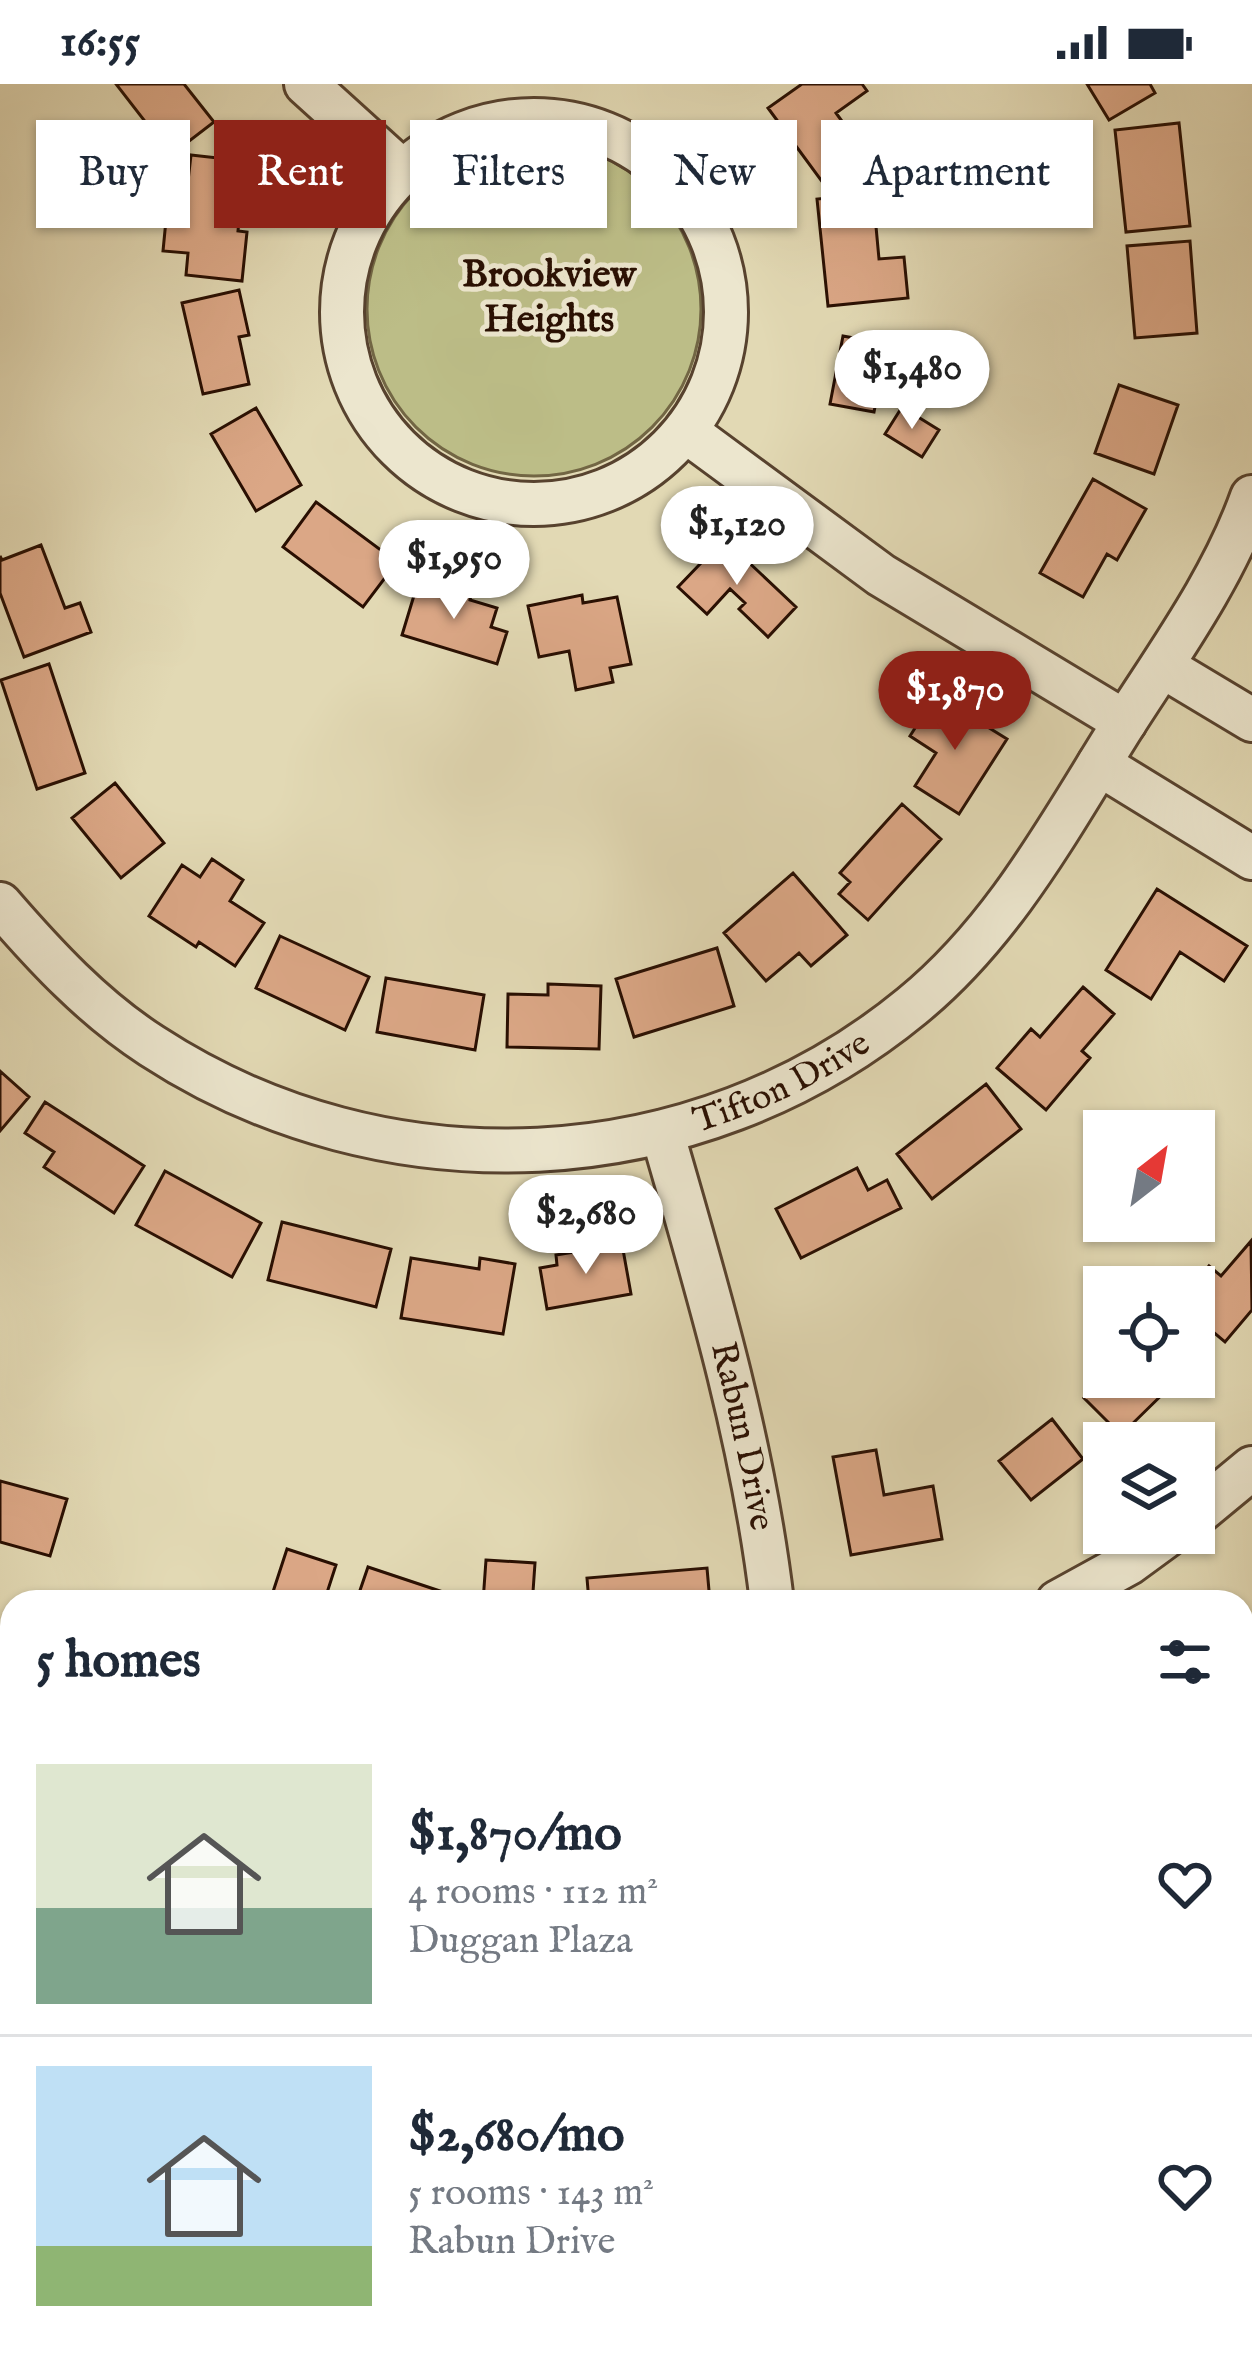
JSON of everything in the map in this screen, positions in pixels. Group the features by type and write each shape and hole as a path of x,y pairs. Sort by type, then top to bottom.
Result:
{"street":[{"path":"307,84 402,171"},
{"path":"547,120 598,130 644,154 683,190 711,234 725,284 722,353 713,387 687,432 649,469 602,493 550,505 497,502 447,485 404,454 370,413 348,365 341,313 348,260 369,212 402,171 445,141 494,124 547,120"},
{"path":"687,432 881,575 1125,722"},
{"name":"Tifton Drive","path":"0,904 70,982 151,1046 241,1095 335,1130 436,1149 538,1153 662,1132 736,1109 829,1065 913,1006 986,934 1046,853 1162,666 1204,596 1252,497"},
{"path":"1162,666 1252,720"},
{"path":"1099,764 1252,858"},
{"name":"Rabun Drive","path":"662,1132 730,1371 771,1590"},
{"path":"1215,1499 1252,1468"},
{"path":"1079,1590 1140,1554"}],"green space":[{"path":"607,160 631,173 631,228 679,228 698,276 698,342 673,402 627,448 567,473 501,473 441,448 395,402 370,342 370,276 380,245 410,198 410,228 607,228"}],"building":[{"path":"116,84 184,84 214,122 190,140 190,120 144,120"},
{"path":"802,84 862,84 867,91 836,113 841,120 821,120 821,180 797,148 797,120 777,120 768,108"},
{"path":"1087,84 1150,84 1155,93 1109,120"},
{"path":"1179,123 1190,226 1126,232 1115,130"},
{"path":"191,155 214,158 214,228 247,232 242,281 186,275 188,253 163,251 165,228 190,228"},
{"path":"817,199 821,199 821,228 876,228 879,259 904,257 908,298 828,306"},
{"path":"1190,241 1197,333 1135,338 1127,246"},
{"path":"239,290 249,335 239,337 249,384 203,394 182,303"},
{"path":"843,336 887,344 874,412 830,404"},
{"path":"1119,385 1178,405 1154,474 1095,453"},
{"path":"902,407 939,430 922,457 885,434"},
{"path":"256,408 301,485 256,511 211,434"},
{"path":"1093,479 1146,509 1117,560 1107,554 1083,597 1040,573"},
{"path":"316,502 397,562 363,607 283,547"},
{"path":"724,539 796,607 768,637 739,609 745,603 730,589 707,614 678,587"},
{"path":"41,545 65,608 80,603 91,632 24,657 0,593 0,556 2,560"},
{"path":"419,579 497,608 491,627 507,632 497,664 402,635"},
{"path":"582,595 583,603 617,597 631,664 610,668 613,682 576,690 569,651 539,657 528,606"},
{"path":"49,664 85,773 37,789 1,680"},
{"path":"936,695 1007,739 959,814 915,786 936,753 910,736"},
{"path":"115,783 164,843 121,878 72,818"},
{"path":"902,804 941,839 868,920 839,894 850,882 840,873"},
{"path":"212,859 243,880 230,901 264,923 235,966 149,916 182,865 200,877"},
{"path":"793,873 847,935 811,966 799,953 766,981 724,933"},
{"path":"1157,889 1247,946 1224,981 1180,952 1151,999 1106,970"},
{"path":"280,936 369,977 345,1030 256,988"},
{"path":"717,948 734,1006 634,1037 616,979"},
{"path":"386,978 484,995 475,1050 377,1032"},
{"path":"548,984 601,986 599,1049 507,1047 508,994 548,995"},
{"path":"1083,987 1114,1014 1082,1051 1090,1058 1046,1110 997,1068 1031,1029 1040,1037"},
{"path":"0,1071 29,1097 0,1131"},
{"path":"986,1084 1021,1129 932,1199 897,1154"},
{"path":"45,1102 144,1166 114,1213 44,1167 54,1152 25,1133"},
{"path":"857,1168 868,1190 887,1180 901,1208 801,1258 776,1209"},
{"path":"165,1171 261,1223 232,1277 136,1225"},
{"path":"282,1222 391,1249 376,1307 268,1280"},
{"path":"1251,1241 1252,1310 1225,1342 1215,1334 1215,1271 1221,1276"},
{"path":"622,1244 631,1294 547,1309 540,1268 557,1265 556,1255"},
{"path":"411,1258 479,1269 480,1258 515,1264 503,1334 401,1318"},
{"path":"1084,1398 1159,1398 1134,1422 1108,1422"},
{"path":"1052,1419 1083,1459 1031,1500 999,1461"},
{"path":"876,1450 884,1495 933,1486 942,1539 851,1555 833,1457"},
{"path":"0,1481 67,1499 50,1556 0,1542"},
{"path":"287,1549 336,1565 328,1590 274,1590"},
{"path":"486,1560 535,1563 533,1590 484,1590"},
{"path":"368,1567 437,1590 360,1590"},
{"path":"707,1568 709,1590 588,1590 587,1578"}],"district":[{"name":"Brookview Heights","path":"549,298"}]}
